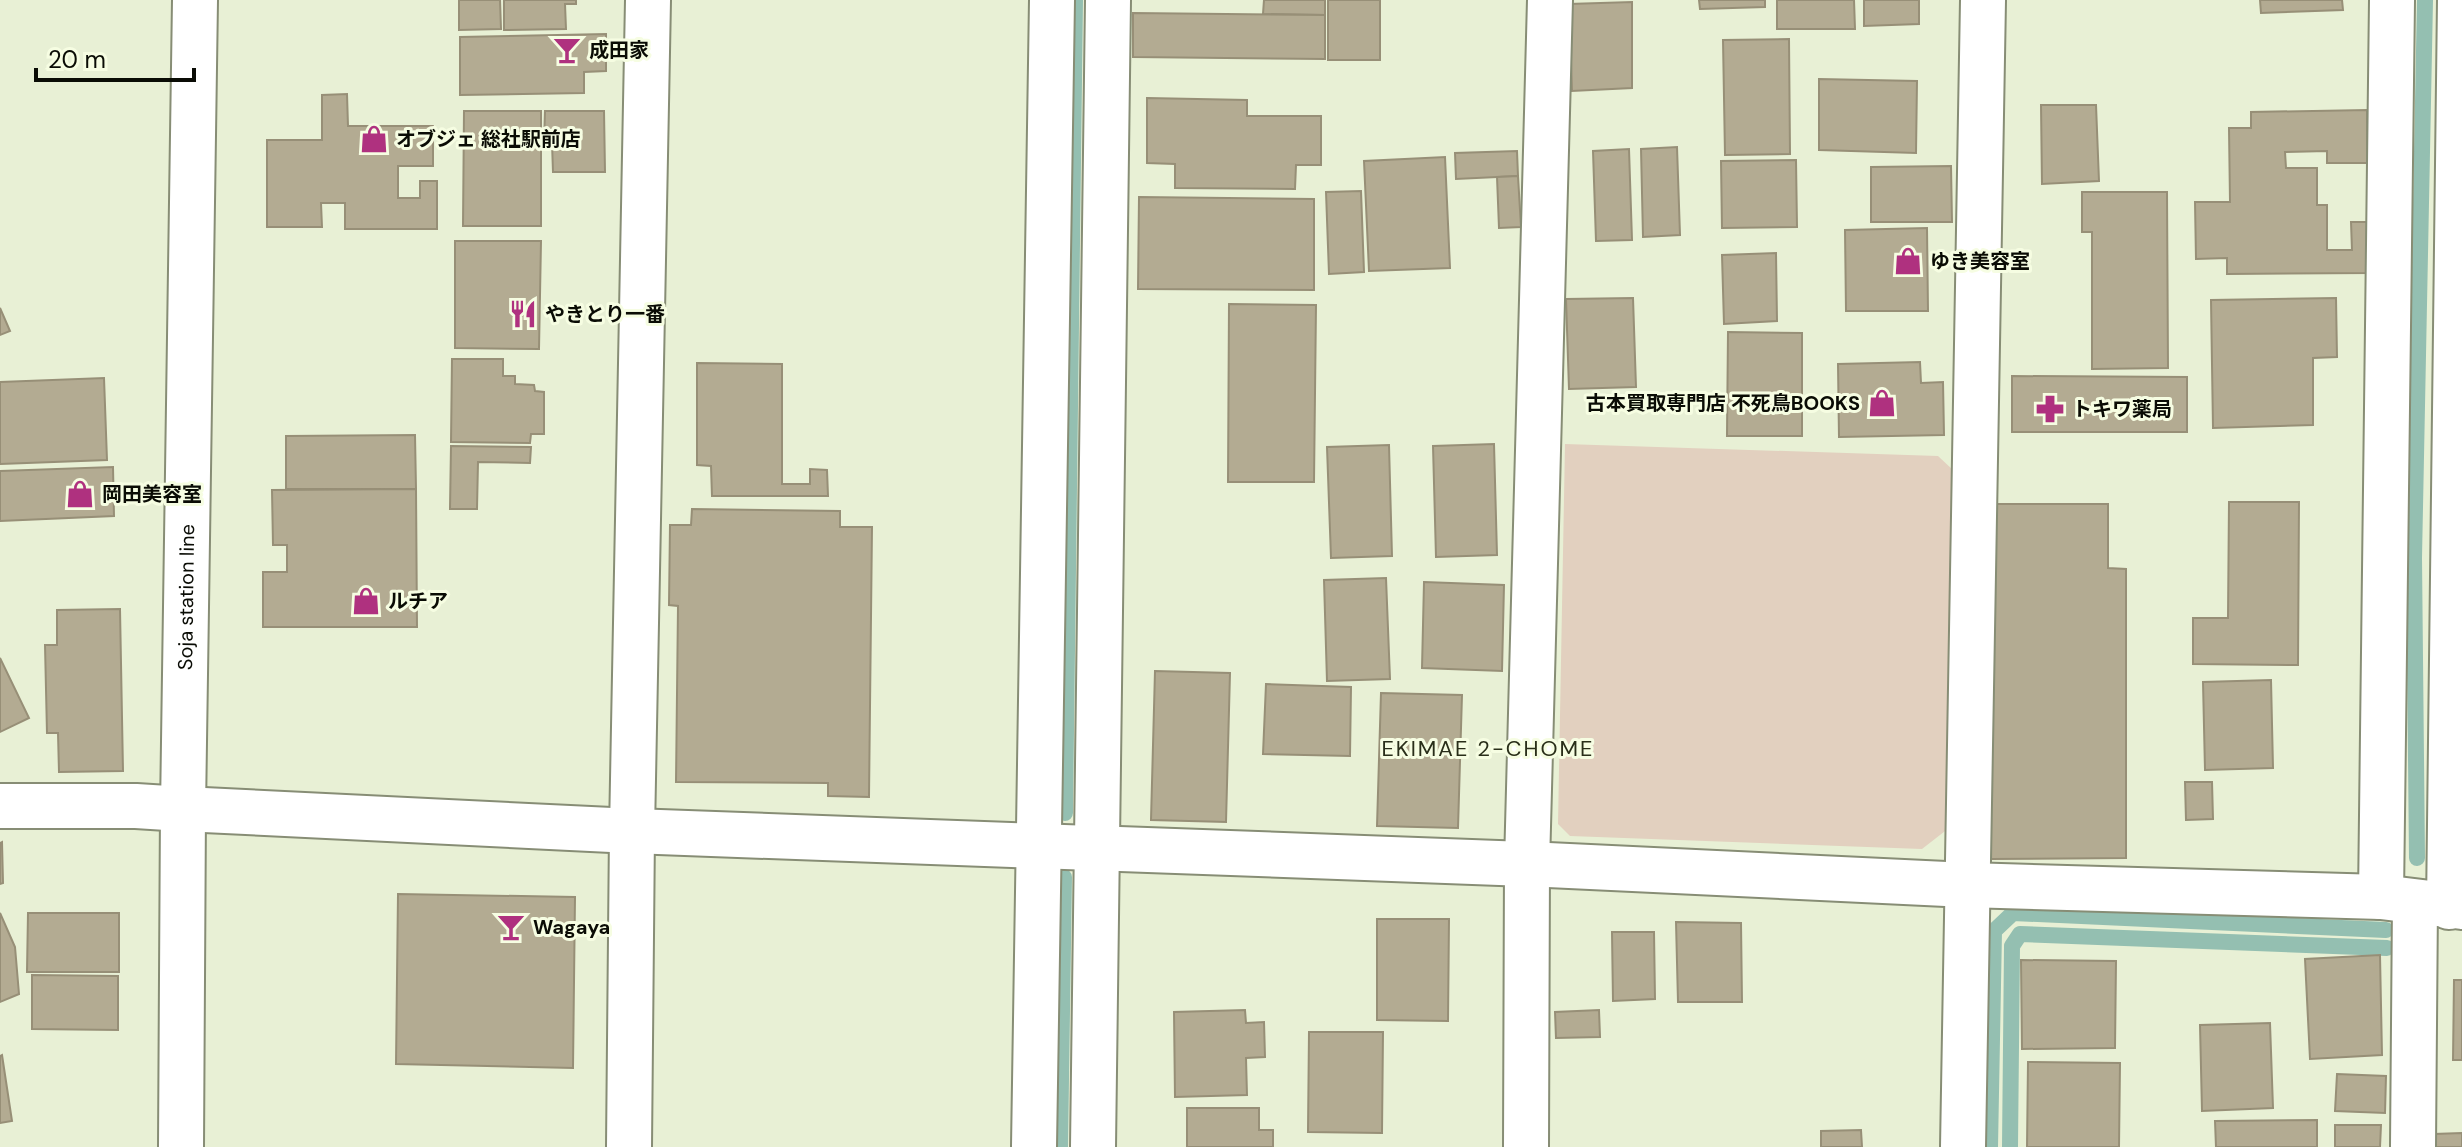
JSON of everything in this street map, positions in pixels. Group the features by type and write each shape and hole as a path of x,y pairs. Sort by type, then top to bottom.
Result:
{"street":[{"name":"Soja station line","path":"181,1147 195,0"},
{"path":"629,1147 648,0"},
{"path":"1034,1147 1052,0"},
{"path":"1093,1147 1108,0"},
{"path":"1526,1147 1527,864 1550,0"},
{"path":"1963,1147 1983,0"},
{"path":"2392,0 2427,903"},
{"path":"2413,1147 2427,903 2460,0"},
{"path":"0,806 136,806 632,831 1527,864 2427,903"}],"shaded area":[{"path":"1565,444 1938,456 1953,470 1949,828 1922,849 1570,836 1558,824"}],"building":[{"path":"459,0 500,0 501,29 459,30"},
{"path":"504,0 576,0 576,4 565,4 566,29 504,30"},
{"path":"1264,0 1325,0 1325,15 1263,14"},
{"path":"1328,0 1380,0 1380,60 1328,60"},
{"path":"1699,0 1765,0 1765,7 1700,9"},
{"path":"1777,0 1854,0 1855,29 1777,29"},
{"path":"1864,0 1919,0 1919,24 1864,26"},
{"path":"2260,0 2342,0 2343,10 2261,13"},
{"path":"1632,2 1632,88 1572,91 1569,4"},
{"path":"1133,13 1325,15 1325,59 1133,57"},
{"path":"606,34 606,71 584,72 584,93 460,95 460,37"},
{"path":"1789,39 1790,154 1725,155 1723,40"},
{"path":"1819,79 1917,81 1916,153 1819,150"},
{"path":"347,94 348,126 433,126 433,166 398,166 398,198 420,198 420,181 437,181 437,229 345,229 345,203 321,203 322,227 267,227 267,140 322,140 322,95"},
{"path":"1147,98 1247,100 1247,116 1321,116 1321,165 1296,165 1295,189 1175,188 1175,164 1147,163"},
{"path":"2041,105 2096,105 2099,181 2042,184"},
{"path":"2367,110 2367,163 2327,163 2327,151 2285,152 2286,168 2317,168 2317,205 2327,205 2327,250 2352,250 2351,222 2372,222 2372,273 2227,274 2227,258 2196,259 2195,202 2230,202 2229,128 2251,128 2251,112"},
{"path":"464,111 541,111 541,226 463,226"},
{"path":"545,111 604,111 605,172 553,172 552,143 544,143"},
{"path":"1677,147 1680,235 1643,237 1641,149"},
{"path":"1629,149 1632,240 1596,241 1593,151"},
{"path":"1517,151 1518,176 1456,179 1455,153"},
{"path":"1445,157 1450,268 1369,271 1364,161"},
{"path":"1796,160 1797,227 1722,228 1721,161"},
{"path":"1951,166 1952,222 1871,222 1871,167"},
{"path":"1518,176 1521,227 1499,228 1497,177"},
{"path":"1361,191 1364,272 1329,274 1326,192"},
{"path":"2082,192 2167,192 2168,368 2092,369 2092,232 2082,232"},
{"path":"1139,197 1314,199 1314,290 1138,289"},
{"path":"1927,228 1928,311 1846,311 1845,230"},
{"path":"455,241 541,241 539,349 455,348"},
{"path":"1776,253 1777,321 1724,324 1722,255"},
{"path":"1633,298 1636,387 1569,389 1566,299"},
{"path":"2336,298 2337,357 2313,358 2313,425 2213,428 2211,300"},
{"path":"1229,304 1316,305 1314,482 1228,482"},
{"path":"0,308 10,331 0,335"},
{"path":"1728,332 1802,333 1802,436 1727,436"},
{"path":"452,359 503,359 503,376 515,376 515,384 534,385 535,391 544,392 544,434 531,434 530,443 451,442"},
{"path":"1920,362 1921,383 1943,382 1944,435 1839,437 1838,364"},
{"path":"697,363 782,364 782,484 810,484 810,469 827,470 828,496 712,496 711,466 697,465"},
{"path":"2012,376 2187,377 2187,432 2012,432"},
{"path":"104,378 107,460 0,464 0,382"},
{"path":"415,435 416,489 286,489 286,436"},
{"path":"1494,444 1497,555 1436,557 1433,446"},
{"path":"1389,445 1392,556 1331,558 1327,447"},
{"path":"451,446 531,447 530,463 478,462 477,509 450,509"},
{"path":"113,467 114,516 0,521 0,471"},
{"path":"416,489 417,627 263,627 263,572 287,572 287,545 273,545 272,490"},
{"path":"2229,502 2299,502 2298,665 2193,664 2193,618 2228,618"},
{"path":"1991,504 2108,504 2108,568 2126,569 2126,858 1991,859"},
{"path":"692,509 840,511 840,527 872,527 869,797 828,796 828,783 676,782 678,606 669,605 670,525 691,525"},
{"path":"1386,578 1390,679 1327,681 1324,580"},
{"path":"1424,582 1504,585 1502,671 1422,668"},
{"path":"120,609 123,771 59,772 58,733 47,733 45,645 57,645 57,610"},
{"path":"0,658 29,718 0,732"},
{"path":"1155,671 1230,673 1226,822 1151,820"},
{"path":"2271,680 2273,768 2205,770 2203,682"},
{"path":"1266,684 1351,687 1350,756 1263,754"},
{"path":"1381,693 1462,695 1458,828 1377,826"},
{"path":"2185,782 2212,782 2213,819 2186,820"},
{"path":"0,843 3,883 0,884"},
{"path":"398,894 575,897 573,1068 396,1064"},
{"path":"0,913 15,947 19,994 0,1002"},
{"path":"28,913 119,913 119,972 27,972"},
{"path":"1377,919 1449,919 1448,1021 1377,1020"},
{"path":"1676,922 1741,923 1742,1002 1678,1002"},
{"path":"1612,932 1654,932 1655,999 1613,1001"},
{"path":"2380,955 2382,1055 2310,1059 2305,959"},
{"path":"2021,960 2116,961 2115,1048 2022,1049"},
{"path":"32,975 118,976 118,1030 32,1029"},
{"path":"2454,980 2462,980 2462,1060 2453,1060"},
{"path":"1245,1010 1246,1023 1264,1022 1265,1057 1246,1058 1247,1095 1175,1097 1174,1012"},
{"path":"1599,1010 1600,1037 1556,1038 1555,1012"},
{"path":"2270,1023 2273,1108 2202,1111 2200,1025"},
{"path":"1309,1032 1383,1032 1382,1133 1308,1132"},
{"path":"0,1056 12,1121 0,1123"},
{"path":"2028,1062 2120,1063 2119,1147 2027,1147"},
{"path":"2337,1074 2386,1076 2385,1113 2335,1111"},
{"path":"1187,1108 1259,1108 1259,1130 1273,1130 1273,1147 1187,1147"},
{"path":"2317,1120 2317,1147 2216,1147 2215,1121"},
{"path":"2335,1125 2381,1125 2380,1147 2335,1147"},
{"path":"1861,1130 1862,1147 1821,1147 1821,1131"},
{"path":"2462,1133 2462,1147 2435,1147 2434,1134"}],"waterway":[{"path":"1065,813 1075,0"},
{"path":"2417,858 2414,558 2425,0"},
{"path":"1060,1147 1064,877"},
{"path":"1990,1147 1994,931 2013,913 2386,930"},
{"path":"2010,1147 2012,946 2020,934 2387,948"}],"place":[{"name":"成田家","path":"567,50"},
{"name":"オブジェ 総社駅前店","path":"374,139"},
{"name":"ゆき美容室","path":"1908,261"},
{"name":"やきとり一番","path":"523,314"},
{"name":"古本買取専門店 不死鳥BOOKS","path":"1882,403"},
{"name":"トキワ薬局","path":"2050,409"},
{"name":"岡田美容室","path":"80,494"},
{"name":"ルチア","path":"366,601"},
{"name":"Wagaya","path":"511,927"}],"district":[{"name":"EKIMAE 2-CHOME","path":"1488,748"}]}
